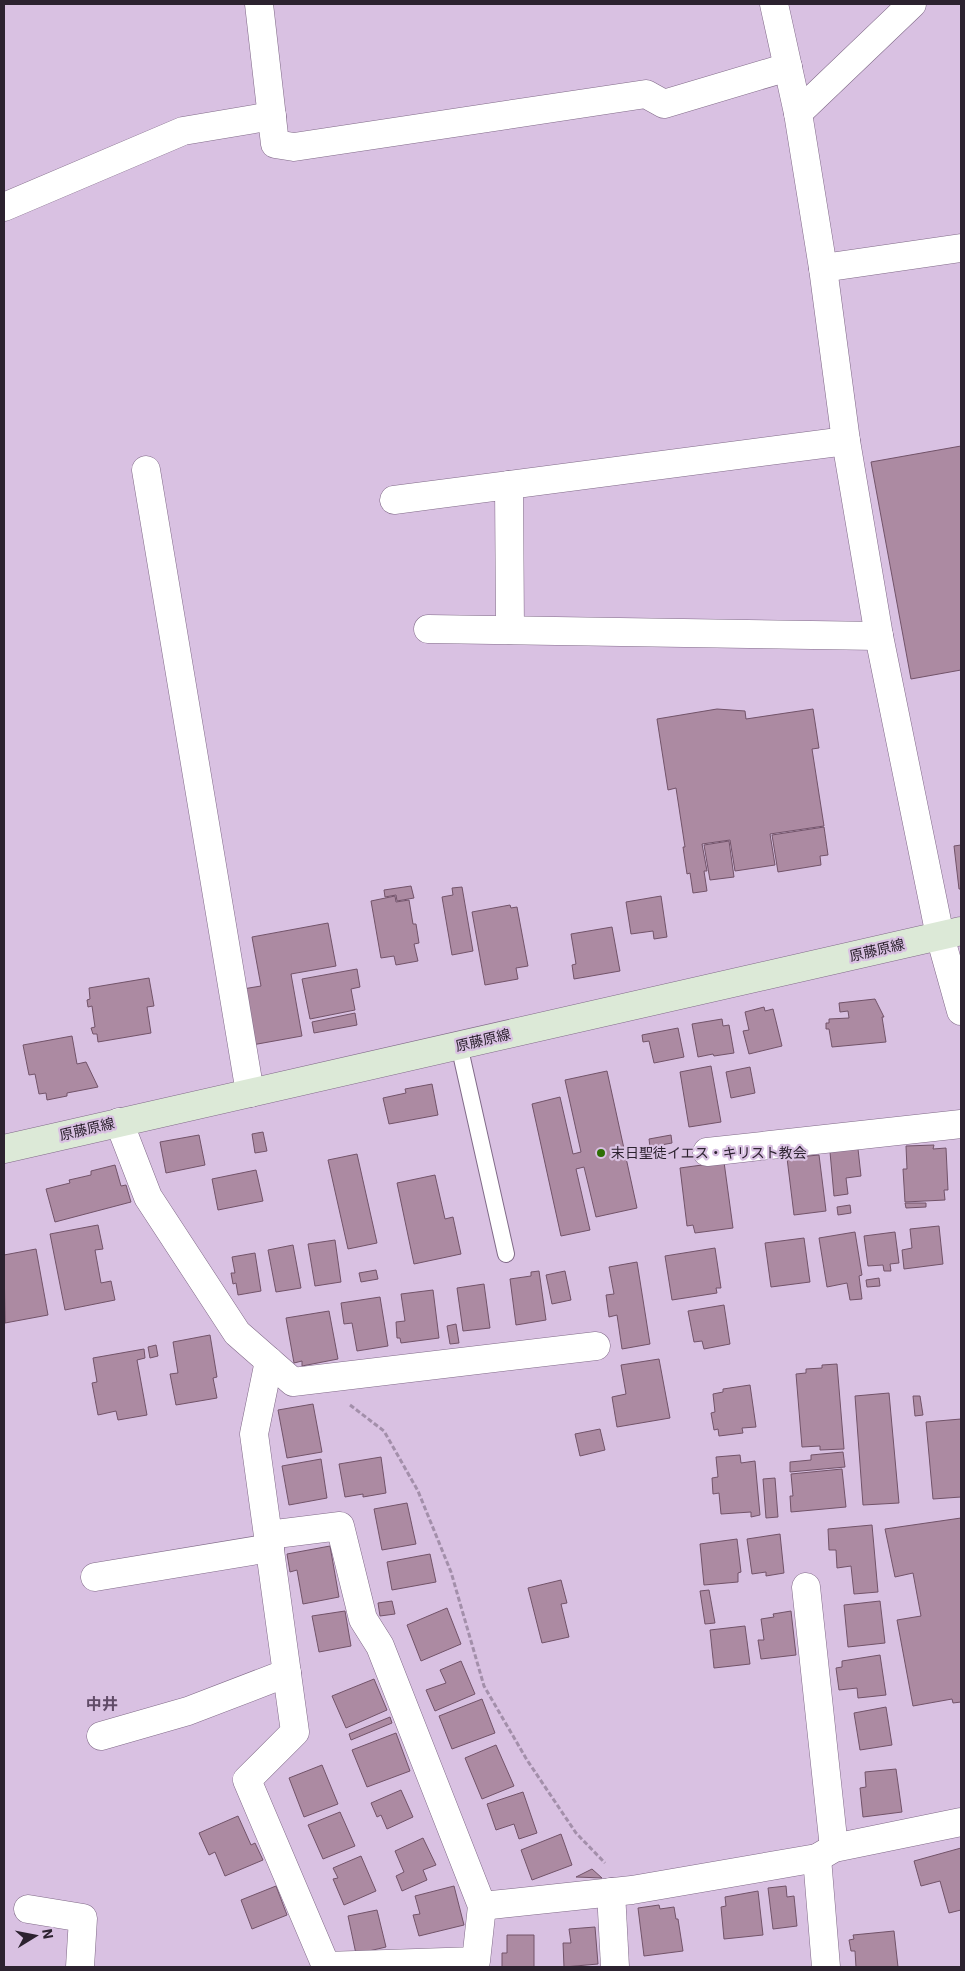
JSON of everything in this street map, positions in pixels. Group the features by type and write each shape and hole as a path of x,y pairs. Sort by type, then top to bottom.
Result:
{"main road":[{"name":"原藤原線","path":"4,1148 950,934"}],"street":[{"path":"259,4 275,144 294,147 646,94 664,104 788,67"},
{"path":"774,4 798,113 823,268 846,441 879,636 950,934 961,1011"},
{"path":"798,113 912,4"},
{"path":"4,207 183,131 272,116"},
{"path":"823,268 961,248"},
{"path":"394,500 846,441"},
{"path":"146,470 250,1093"},
{"path":"509,484 510,630"},
{"path":"428,629 879,636"},
{"path":"119,1122 148,1196 237,1333 293,1382 596,1346"},
{"path":"707,1152 961,1124"},
{"path":"95,1577 269,1542 340,1526 363,1619 380,1646 482,1906 476,1961 326,1966 247,1780 295,1732 269,1542 254,1434 269,1361"},
{"path":"806,1587 825,1853 826,1967"},
{"path":"101,1736 188,1711 287,1673"},
{"path":"482,1906 622,1891 825,1853 961,1822"},
{"path":"615,1967 622,1891"},
{"path":"28,1909 83,1918 80,1967"}],"lane":[{"path":"459,1045 506,1254"}],"path":[{"path":"315,1379 384,1431 418,1491 451,1572 484,1686 527,1760 576,1833 622,1891"}],"building":[{"path":"961,446 961,670 911,679 871,462"},
{"path":"717,709 745,711 746,719 813,709 819,748 812,749 824,826 770,834 775,865 735,871 730,840 702,844 707,871 704,871 707,891 693,893 690,873 687,874 676,788 668,790 657,719"},
{"path":"824,827 828,855 820,856 821,865 778,872 772,835"},
{"path":"729,841 734,877 710,880 704,845"},
{"path":"961,845 961,889 959,889 954,846"},
{"path":"411,886 414,898 397,901 396,895 385,897 384,890"},
{"path":"462,887 473,951 452,955 442,897 453,895 452,888"},
{"path":"395,896 396,902 409,900 413,924 416,924 419,943 414,944 418,961 396,965 394,956 381,958 371,901"},
{"path":"661,896 667,937 654,939 653,931 631,934 626,902"},
{"path":"510,905 511,908 517,907 528,966 516,968 518,979 485,985 472,912"},
{"path":"328,923 336,966 291,974 302,1036 252,1045 243,989 261,986 252,937"},
{"path":"612,927 620,971 574,979 572,965 576,964 571,934"},
{"path":"357,969 360,987 351,989 355,1010 310,1019 302,979"},
{"path":"149,978 154,1006 147,1007 151,1033 98,1042 97,1034 93,1034 91,1028 95,1027 92,1006 88,1007 87,1000 90,999 89,988"},
{"path":"875,999 884,1017 882,1017 886,1042 832,1047 826,1023 829,1023 829,1019 849,1018 848,1011 840,1012 839,1003"},
{"path":"764,1007 765,1011 773,1009 782,1046 749,1054 743,1031 749,1030 745,1012"},
{"path":"355,1013 357,1025 314,1033 312,1022"},
{"path":"722,1019 723,1026 729,1025 734,1053 698,1057 692,1024"},
{"path":"678,1028 684,1057 654,1063 649,1041 643,1042 642,1035"},
{"path":"72,1036 77,1064 86,1062 98,1087 67,1093 67,1096 47,1100 46,1093 39,1094 35,1074 29,1075 23,1045"},
{"path":"711,1066 721,1122 689,1127 680,1072"},
{"path":"750,1067 755,1093 731,1098 726,1072"},
{"name":"末日聖徒イエス・キリスト教会","path":"607,1071 637,1208 596,1217 584,1167 576,1169 590,1230 561,1236 532,1104 560,1097 573,1154 581,1152 565,1080"},
{"path":"432,1084 438,1115 389,1124 383,1098 406,1093 405,1089"},
{"path":"263,1132 267,1151 255,1153 252,1134"},
{"path":"199,1135 205,1165 166,1173 160,1142"},
{"path":"671,1135 672,1143 650,1147 649,1139"},
{"path":"934,1145 933,1149 946,1148 948,1190 944,1190 945,1200 905,1202 903,1169 907,1169 906,1146"},
{"path":"858,1149 861,1176 846,1178 848,1194 834,1196 830,1152"},
{"path":"357,1154 377,1243 348,1249 328,1160"},
{"path":"819,1155 826,1211 794,1215 787,1158"},
{"path":"724,1162 733,1228 695,1233 693,1225 687,1226 680,1168"},
{"path":"115,1165 121,1186 126,1185 131,1202 55,1222 46,1189 70,1183 69,1180 91,1175 91,1171"},
{"path":"256,1170 263,1201 218,1210 212,1179"},
{"path":"435,1175 445,1219 453,1217 461,1254 414,1264 397,1183"},
{"path":"905,1203 926,1203 926,1207 906,1208"},
{"path":"850,1205 851,1213 838,1215 837,1207"},
{"path":"98,1225 103,1249 95,1250 101,1283 111,1281 115,1300 65,1310 50,1234"},
{"path":"939,1226 943,1264 904,1269 902,1250 912,1248 910,1229"},
{"path":"855,1232 862,1275 859,1276 862,1299 850,1300 847,1283 827,1287 819,1238"},
{"path":"895,1232 899,1263 890,1264 891,1271 884,1271 883,1265 868,1266 864,1236"},
{"path":"804,1238 810,1282 771,1287 765,1243"},
{"path":"335,1240 341,1282 315,1286 308,1244"},
{"path":"293,1245 301,1288 276,1292 268,1250"},
{"path":"715,1248 721,1288 716,1288 717,1293 672,1300 665,1256"},
{"path":"36,1249 48,1315 5,1323 4,1255"},
{"path":"255,1253 261,1291 238,1295 236,1283 233,1284 231,1273 235,1273 232,1257"},
{"path":"637,1262 650,1344 622,1349 617,1315 609,1317 606,1295 614,1294 609,1267"},
{"path":"376,1270 378,1279 361,1282 359,1273"},
{"path":"539,1271 546,1320 516,1325 510,1279 531,1276 531,1272"},
{"path":"565,1271 571,1300 552,1304 546,1275"},
{"path":"879,1278 880,1286 867,1287 866,1280"},
{"path":"484,1284 490,1328 463,1331 457,1288"},
{"path":"433,1290 439,1338 401,1343 400,1338 397,1338 396,1322 405,1321 401,1294"},
{"path":"380,1297 388,1346 357,1351 352,1323 344,1324 341,1303"},
{"path":"724,1305 730,1344 704,1349 702,1341 694,1342 688,1311"},
{"path":"329,1311 338,1359 302,1366 302,1361 294,1363 286,1318"},
{"path":"456,1324 459,1343 450,1344 447,1326"},
{"path":"210,1335 217,1377 213,1378 217,1398 176,1405 170,1374 178,1373 173,1342"},
{"path":"156,1345 158,1356 150,1358 148,1347"},
{"path":"144,1349 145,1358 137,1360 147,1415 118,1420 116,1411 98,1415 92,1383 97,1382 93,1358"},
{"path":"659,1359 670,1418 617,1427 612,1397 626,1394 621,1365"},
{"path":"837,1364 844,1449 820,1450 820,1446 802,1447 796,1374 806,1373 806,1369 822,1368 822,1365"},
{"path":"750,1385 756,1427 742,1428 743,1433 719,1436 718,1429 714,1430 711,1413 715,1412 713,1394 723,1392 723,1389"},
{"path":"889,1393 899,1503 863,1505 855,1396"},
{"path":"913,1396 920,1396 923,1415 915,1416"},
{"path":"313,1404 322,1452 287,1458 278,1410"},
{"path":"961,1419 961,1497 933,1499 926,1422"},
{"path":"600,1429 605,1450 580,1456 575,1434"},
{"path":"843,1452 845,1467 790,1472 790,1462 811,1460 811,1455"},
{"path":"740,1455 741,1463 755,1461 760,1515 751,1517 751,1512 721,1514 719,1493 713,1494 712,1478 718,1477 716,1457"},
{"path":"381,1457 386,1493 363,1497 363,1494 345,1497 339,1464"},
{"path":"321,1459 327,1498 289,1505 282,1466"},
{"path":"842,1469 846,1507 791,1512 790,1496 793,1496 791,1474"},
{"path":"775,1478 778,1517 766,1518 763,1479"},
{"path":"407,1503 416,1544 382,1550 374,1509"},
{"path":"961,1518 961,1702 953,1703 952,1699 913,1706 897,1620 921,1616 913,1573 895,1577 885,1529"},
{"path":"872,1525 878,1592 854,1594 851,1566 837,1568 836,1550 829,1550 828,1529"},
{"path":"780,1534 784,1573 766,1576 766,1572 752,1574 747,1539"},
{"path":"737,1539 741,1572 738,1573 738,1582 704,1585 700,1544"},
{"path":"330,1546 339,1597 303,1604 297,1570 290,1572 287,1554"},
{"path":"430,1554 436,1582 392,1590 387,1562"},
{"path":"561,1580 567,1603 561,1604 569,1637 542,1643 528,1588"},
{"path":"709,1590 715,1623 705,1624 700,1591"},
{"path":"392,1601 395,1614 380,1616 378,1603"},
{"path":"880,1601 885,1643 848,1647 844,1605"},
{"path":"447,1608 461,1644 421,1661 407,1625"},
{"path":"345,1611 351,1646 319,1652 312,1616"},
{"path":"791,1611 796,1655 761,1659 758,1640 764,1640 761,1619 774,1617 773,1614"},
{"path":"745,1626 750,1664 714,1668 710,1630"},
{"path":"880,1655 886,1695 858,1698 857,1688 839,1690 836,1668 842,1667 842,1661"},
{"path":"461,1661 475,1694 435,1711 426,1690 446,1683 440,1670"},
{"path":"374,1679 387,1710 346,1728 332,1696"},
{"path":"482,1699 495,1733 452,1749 439,1716"},
{"path":"886,1707 892,1745 860,1750 854,1713"},
{"path":"390,1717 392,1723 351,1740 349,1734"},
{"path":"396,1733 410,1771 367,1787 352,1750"},
{"path":"496,1745 514,1786 482,1799 465,1758"},
{"path":"322,1765 338,1804 304,1817 289,1778"},
{"path":"896,1769 902,1812 863,1817 860,1788 866,1787 865,1772"},
{"path":"401,1790 413,1817 387,1829 381,1815 377,1817 371,1803"},
{"path":"523,1792 537,1833 519,1839 514,1824 496,1830 487,1804"},
{"path":"340,1812 355,1846 323,1859 308,1825"},
{"path":"238,1816 251,1845 255,1843 263,1860 225,1876 215,1852 209,1855 199,1833"},
{"path":"561,1834 572,1865 532,1880 521,1850"},
{"path":"423,1838 436,1865 423,1870 427,1880 402,1891 396,1876 404,1872 395,1851"},
{"path":"961,1848 961,1910 949,1913 940,1881 921,1886 914,1861"},
{"path":"361,1856 376,1891 344,1905 333,1879 338,1878 333,1868"},
{"path":"592,1869 602,1878 576,1877"},
{"path":"276,1886 287,1915 252,1929 241,1900"},
{"path":"454,1886 464,1925 419,1936 413,1915 420,1914 415,1896"},
{"path":"786,1886 787,1897 794,1896 797,1926 773,1929 768,1888"},
{"path":"758,1891 763,1935 724,1939 721,1907 726,1906 725,1897"},
{"path":"659,1905 660,1909 674,1907 676,1919 678,1919 683,1951 644,1956 638,1908"},
{"path":"377,1910 386,1947 356,1954 348,1916"},
{"path":"595,1927 598,1964 564,1967 563,1943 571,1943 569,1929"},
{"path":"894,1931 898,1967 856,1967 855,1951 851,1951 849,1940 854,1939 853,1935"},
{"path":"507,1935 534,1935 534,1967 502,1967 502,1953 507,1953"}],"place":[{"name":"末日聖徒イエス・キリスト教会","path":"601,1153"}],"district":[{"name":"中井","path":"102,1704"}]}
